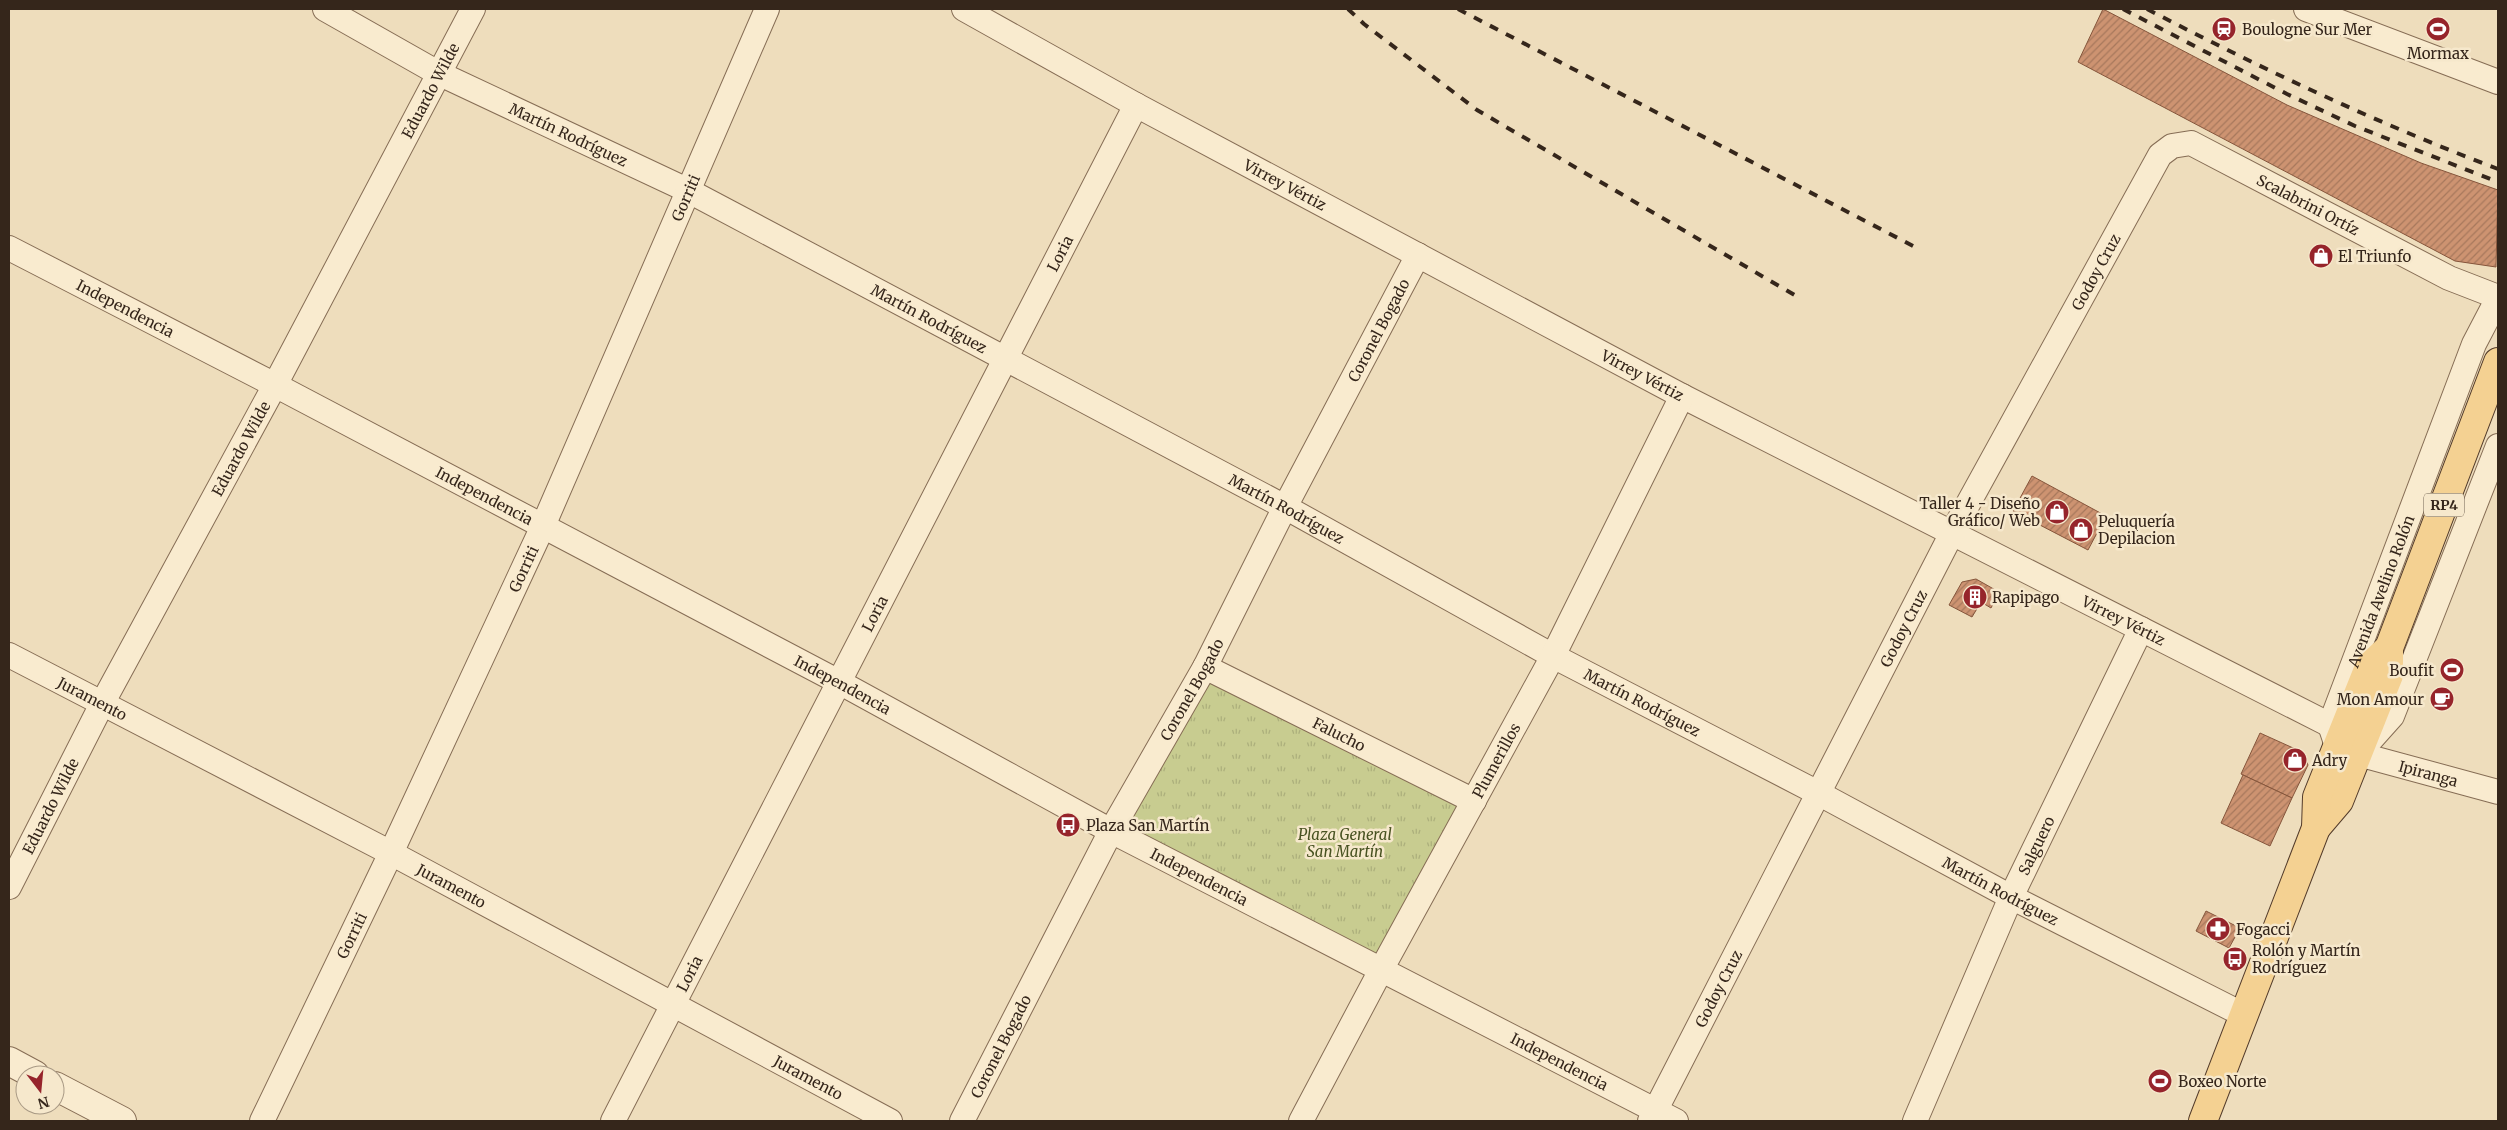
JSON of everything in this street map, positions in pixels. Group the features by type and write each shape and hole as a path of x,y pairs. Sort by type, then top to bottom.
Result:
{"main road":[{"name":"Avenida Avelino Rolón","path":"2203,1121 2316,828 2317,797 2342,742 2369,667 2389,648 2498,362"}],"street":[{"name":"Martín Rodríguez","path":"325,9 438,73 687,190 1285,507 1553,656 1818,793 2011,897 2244,1015"},
{"name":"Eduardo Wilde","path":"9,887 103,702 275,385 473,9"},
{"name":"Gorriti","path":"262,1121 391,854 543,526 767,9"},
{"name":"Virrey Vértiz","path":"964,9 1136,105 1682,396 2142,628 2342,742"},
{"path":"2306,9 2498,82"},
{"name":"Loria","path":"612,1121 673,1006 1136,105"},
{"name":"Scalabrini Ortíz","path":"2172,146 2191,143 2449,278 2498,298"},
{"name":"Godoy Cruz","path":"1652,1116 1952,533 2160,155 2172,146"},
{"name":"Independencia","path":"9,248 275,385 839,682 1111,831 1381,970 1652,1116 1676,1121"},
{"name":"Coronel Bogado","path":"962,1121 1111,831 1205,667 1285,507 1418,255"},
{"name":"Avenida Avelino Rolón","path":"2342,742 2474,344 2498,298"},
{"name":"Plumerillos","path":"1301,1121 1381,970 1553,656 1682,396"},
{"name":"Avenida Avelino Rolón","path":"2342,742 2392,716 2498,446"},
{"name":"Salguero","path":"1915,1121 2011,897 2142,628"},
{"name":"Juramento","path":"9,655 103,702 391,854 890,1121"},
{"name":"Falucho","path":"1205,667 1474,801"},
{"name":"Ipiranga","path":"2342,742 2498,792"},
{"path":"65,1091 122,1121"}],"green space":[{"name":"Plaza General San Martín","path":"1209,682 1462,807 1381,956 1135,830 1133,813"}],"building":[{"path":"2103,9 2287,105 2421,163 2498,190 2496,267 2455,261 2078,62"},
{"path":"2032,476 2106,516 2088,550 2013,511"},
{"name":"Rapipago","path":"1976,579 1999,592 1991,608 1981,602 1972,617 1949,605 1962,582"},
{"path":"2260,733 2302,752 2308,765 2292,798 2241,774"},
{"path":"2243,775 2292,798 2270,846 2221,823"},
{"name":"Fogacci","path":"2206,911 2240,928 2229,948 2196,931"}],"railway":[{"path":"1348,9 1364,24 1477,110 1798,297"},
{"path":"1458,9 1917,248"},
{"path":"2123,9 2287,94 2355,126 2498,182"},
{"path":"2147,9 2233,53 2320,94 2408,133 2498,169"}],"place":[{"name":"Boulogne Sur Mer","path":"2224,29"},
{"name":"Mormax","path":"2438,29"},
{"name":"El Triunfo","path":"2321,256"},
{"name":"Taller 4 - Diseño Gráfico/ Web","path":"2057,512"},
{"name":"Peluquería Depilacion","path":"2081,530"},
{"name":"Rapipago","path":"1975,597"},
{"name":"Boufit","path":"2452,670"},
{"name":"Mon Amour","path":"2442,699"},
{"name":"Adry","path":"2295,760"},
{"name":"Plaza San Martín","path":"1068,825"},
{"name":"Fogacci","path":"2218,929"},
{"name":"Rolón y Martín Rodríguez","path":"2235,959"},
{"name":"Boxeo Norte","path":"2160,1081"}]}
